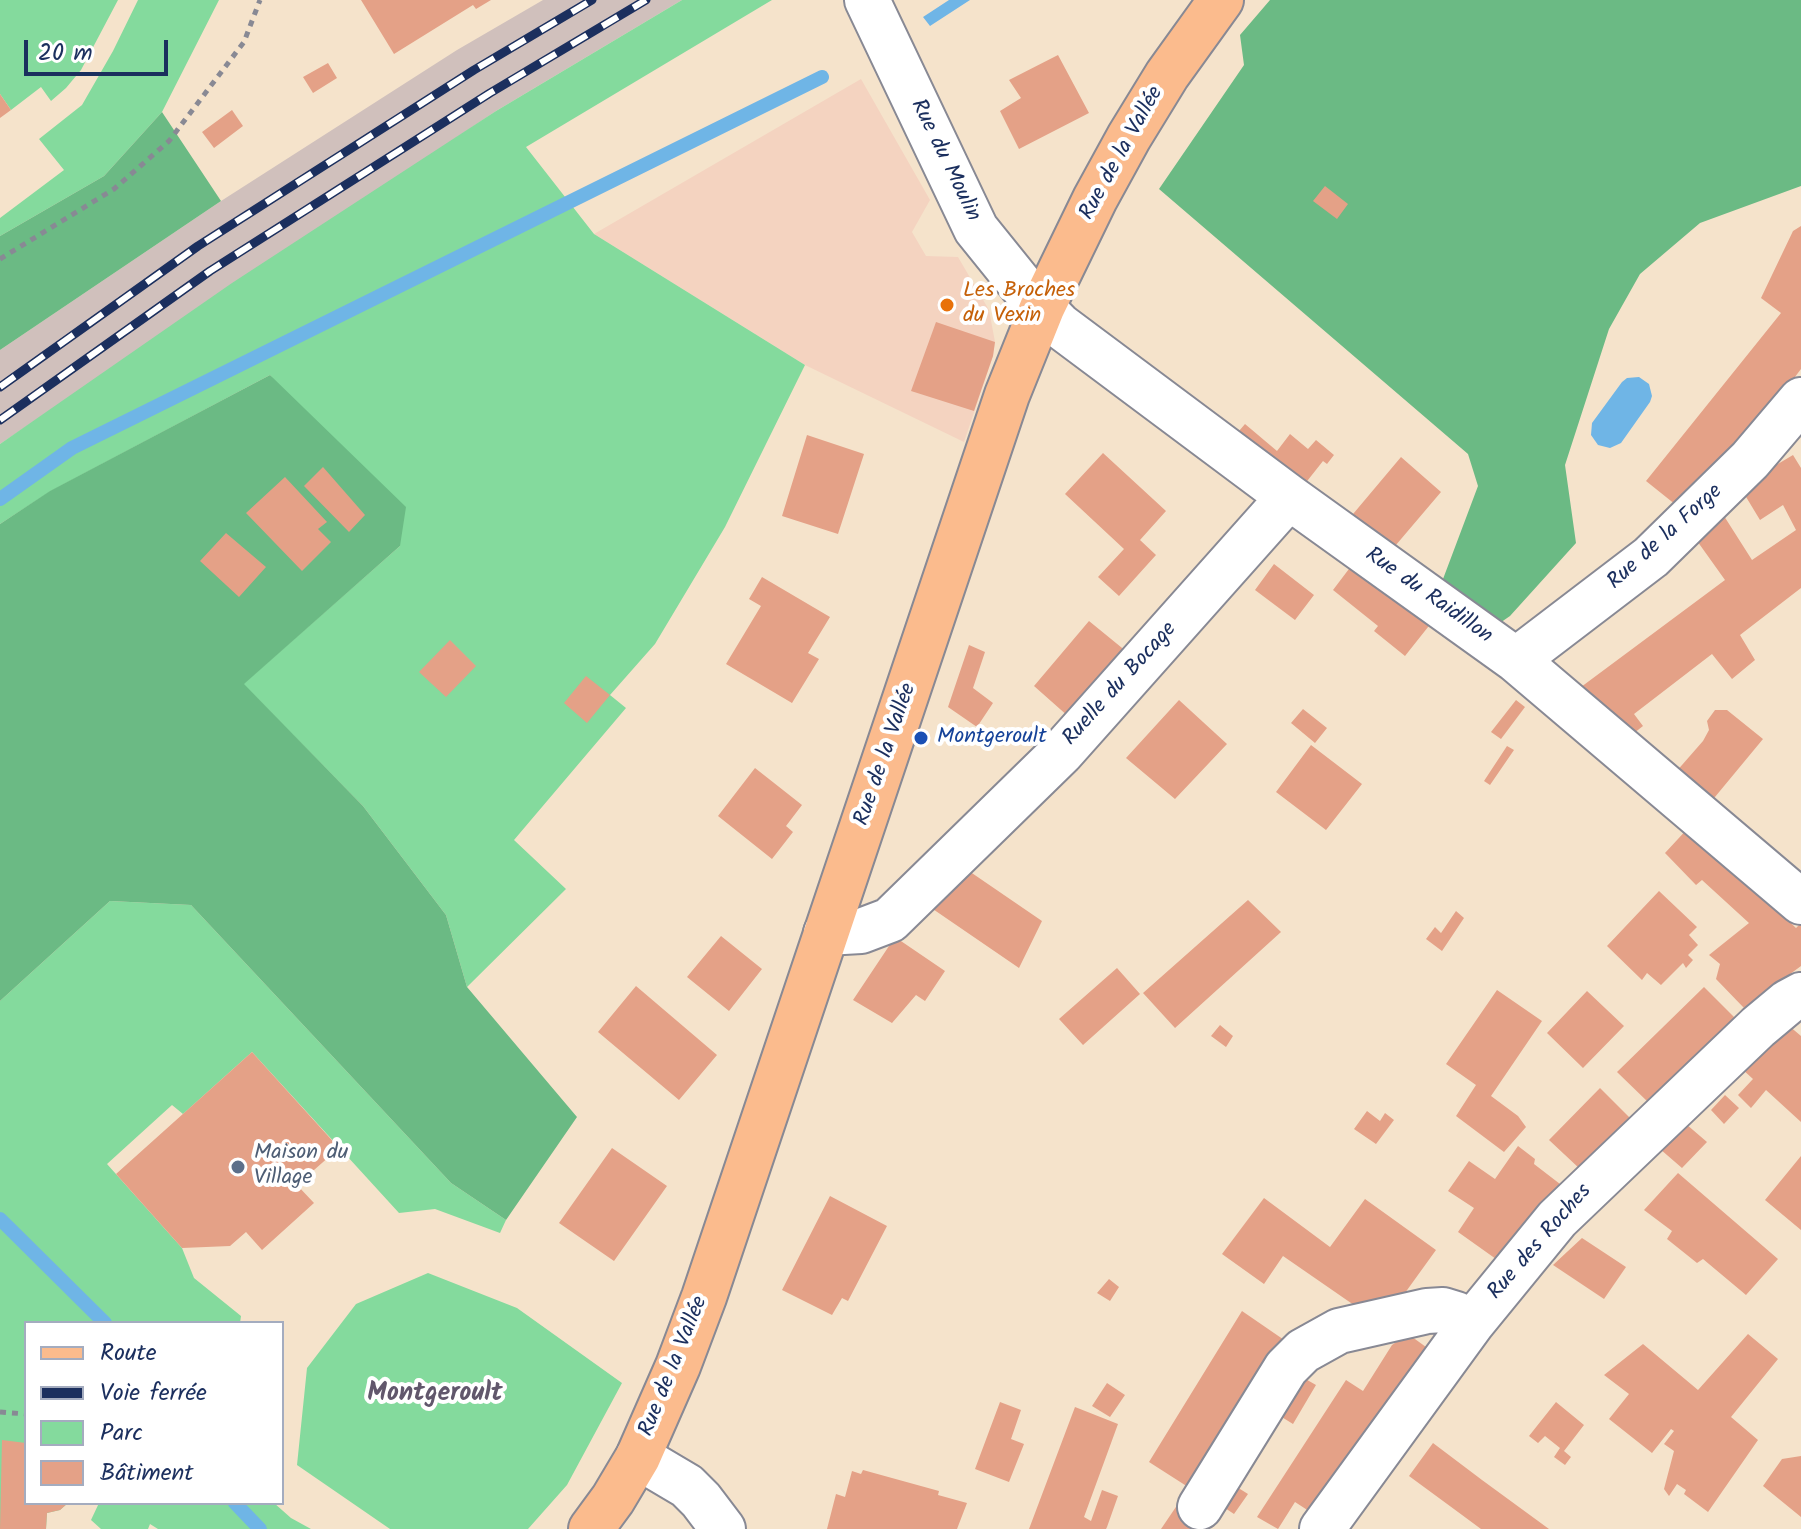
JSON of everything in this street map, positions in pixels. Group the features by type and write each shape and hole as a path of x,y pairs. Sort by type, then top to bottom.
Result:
{"main road":[{"name":"Rue de la Vallée","path":"591,1529 638,1457 704,1297 1007,395 1042,308 1129,137 1167,75 1221,0"}],"street":[{"name":"Rue du Moulin","path":"867,0 976,229 1042,308"},
{"name":"Rue du Raidillon","path":"1042,308 1060,326 1289,497 1516,660 1801,902"},
{"name":"Rue de la Forge","path":"1516,660 1651,557 1750,460 1801,400"},
{"name":"Ruelle du Bocage","path":"826,933 861,931 890,920 1061,753 1289,497"},
{"name":"Rue des Roches","path":"1322,1529 1527,1252 1587,1188 1758,1027 1801,995"},
{"path":"1200,1507 1286,1368 1303,1351 1339,1331 1427,1311 1443,1310 1472,1323"},
{"path":"638,1457 687,1486 723,1529"}],"path":[{"path":"0,259 114,189 169,141 244,42 260,0"},
{"path":"0,1412 24,1414"}],"shaded area":[{"path":"543,0 682,0 496,111 0,444 0,350 221,201 457,50"},
{"path":"861,79 930,200 912,232 926,256 958,257 989,310 995,342 993,356 964,442 805,365 594,234"}],"green space":[{"path":"0,0 118,0 81,70 66,88 51,101 41,87 11,110 0,94"},
{"path":"138,0 219,0 162,112 104,176 0,236 0,218 64,170 39,139 82,105"},
{"path":"682,0 772,0 526,147 594,234 805,365 725,527 655,644 610,695 626,708 514,840 566,889 467,987 446,915 363,806 243,684 400,546 270,375 51,491 0,524 0,444 232,283 496,111"},
{"path":"1270,0 1801,0 1801,186 1700,223 1640,274 1609,329 1565,465 1576,543 1510,616 1494,627 1440,587 1478,486 1468,454 1159,189 1244,65 1240,35"},
{"path":"162,112 221,201 0,350 0,236 104,176"},
{"path":"270,375 406,507 400,546 244,684 363,806 446,915 467,987 577,1117 506,1220 451,1183 191,905 110,901 0,1001 0,524 50,491"},
{"path":"110,901 191,905 451,1183 506,1220 500,1233 435,1209 399,1213 252,1052 183,1114 172,1105 107,1164 182,1248 194,1278 241,1316 240,1321 24,1321 24,1505 66,1505 47,1513 46,1529 0,1529 0,1001"},
{"path":"428,1273 517,1308 622,1383 567,1485 528,1529 390,1529 297,1465 307,1368 356,1304"},
{"path":"98,1505 276,1505 311,1529 158,1529 150,1524 148,1529 101,1529 91,1520"}],"water":[{"path":"949,0 970,0 930,26 923,17"},
{"path":"1639,377 1649,384 1650,402 1621,443 1610,448 1598,445 1591,435 1592,423 1622,382 1627,378"}],"building":[{"path":"361,0 491,0 476,9 473,5 394,54"},
{"path":"1058,55 1089,113 1019,149 1000,111 1021,98 1009,80"},
{"path":"328,63 337,78 313,93 303,77"},
{"path":"0,94 11,110 0,118"},
{"path":"232,110 243,126 214,148 202,132"},
{"path":"1325,186 1348,204 1337,219 1313,201"},
{"path":"1801,226 1801,369 1734,457 1712,479 1705,473 1676,505 1646,481 1781,313 1761,298 1793,231"},
{"path":"936,322 995,342 974,411 911,391"},
{"path":"1245,424 1277,451 1290,434 1308,449 1316,440 1334,455 1327,464 1323,461 1304,485 1239,431"},
{"path":"807,435 864,454 838,534 782,516"},
{"path":"1103,453 1166,511 1140,540 1156,555 1119,596 1098,577 1124,549 1065,494"},
{"path":"1793,455 1801,468 1801,588 1740,635 1755,660 1732,679 1712,654 1634,714 1643,726 1629,737 1577,690 1725,580 1690,531 1717,505 1752,560 1796,530 1783,505 1760,520 1737,482 1766,471"},
{"path":"1401,457 1441,492 1390,552 1348,520"},
{"path":"323,467 365,515 349,532 304,486"},
{"path":"285,477 327,522 318,529 331,542 302,571 246,513"},
{"path":"226,533 266,567 239,597 200,561"},
{"path":"1355,561 1432,622 1405,656 1374,631 1378,626 1333,590"},
{"path":"1274,564 1314,595 1295,620 1255,590"},
{"path":"762,577 830,617 808,653 819,659 792,703 726,664 761,606 749,599"},
{"path":"1089,621 1127,652 1069,717 1034,686"},
{"path":"450,640 476,666 446,697 419,672"},
{"path":"969,645 985,652 973,688 993,703 977,727 948,707"},
{"path":"586,676 610,695 587,723 564,703"},
{"path":"1179,700 1227,744 1175,799 1126,758"},
{"path":"1516,700 1525,707 1501,739 1491,732"},
{"path":"1303,709 1327,728 1315,743 1291,723"},
{"path":"1715,710 1727,710 1763,739 1710,803 1675,773 1703,741 1709,730 1707,721"},
{"path":"1311,745 1362,784 1326,830 1276,792"},
{"path":"1507,746 1514,750 1490,785 1484,781"},
{"path":"755,768 802,805 786,826 793,832 772,859 718,816"},
{"path":"1690,826 1796,928 1801,923 1801,966 1744,1008 1716,979 1720,964 1709,955 1749,923 1702,880 1696,885 1665,853"},
{"path":"966,869 1042,921 1019,968 927,905"},
{"path":"1659,891 1697,927 1689,935 1698,945 1688,955 1693,960 1686,968 1683,963 1661,985 1647,973 1642,980 1607,946"},
{"path":"1248,900 1281,932 1175,1028 1143,993"},
{"path":"1456,911 1464,918 1442,951 1426,939 1435,927 1441,933"},
{"path":"721,936 762,969 729,1011 687,977"},
{"path":"895,937 945,971 925,1001 916,995 892,1023 853,1000"},
{"path":"1117,968 1140,994 1083,1045 1059,1019"},
{"path":"636,986 717,1055 679,1100 598,1032"},
{"path":"1704,987 1735,1018 1650,1104 1617,1072"},
{"path":"1497,990 1542,1021 1491,1096 1518,1116 1526,1127 1504,1152 1456,1116 1476,1085 1446,1064"},
{"path":"1587,991 1624,1026 1583,1068 1547,1033"},
{"path":"1220,1025 1233,1036 1226,1047 1211,1036"},
{"path":"1788,1025 1801,1036 1801,1122 1766,1090 1751,1108 1738,1095 1753,1079 1742,1069"},
{"name":"Maison du Village","path":"252,1052 339,1148 297,1185 314,1203 262,1250 246,1232 230,1246 182,1248 116,1174"},
{"path":"1600,1088 1633,1121 1580,1169 1549,1140"},
{"path":"1725,1095 1739,1108 1724,1124 1711,1110"},
{"path":"1367,1111 1380,1121 1385,1113 1394,1120 1376,1144 1354,1129"},
{"path":"1686,1124 1707,1142 1682,1168 1660,1149"},
{"path":"1518,1146 1535,1159 1534,1164 1560,1184 1496,1259 1458,1232 1474,1208 1448,1191 1469,1161 1495,1179"},
{"path":"612,1148 667,1186 614,1261 559,1223"},
{"path":"1801,1156 1801,1230 1765,1200"},
{"path":"1678,1173 1778,1259 1746,1295 1703,1259 1697,1263 1667,1239 1672,1231 1644,1210"},
{"path":"830,1196 887,1226 848,1301 842,1298 832,1315 782,1290"},
{"path":"1264,1198 1330,1247 1365,1199 1436,1250 1397,1304 1364,1312 1283,1256 1264,1284 1222,1254"},
{"path":"1582,1238 1626,1267 1604,1299 1553,1265"},
{"path":"1109,1279 1119,1287 1110,1301 1097,1293"},
{"path":"1242,1311 1290,1344 1199,1494 1149,1462"},
{"path":"1408,1334 1426,1347 1315,1515 1295,1502 1278,1529 1257,1517 1346,1380 1363,1391 1392,1345"},
{"path":"1748,1334 1778,1359 1731,1417 1758,1440 1708,1512 1684,1494 1686,1490 1677,1484 1669,1496 1664,1489 1674,1451 1664,1444 1674,1431 1671,1429 1652,1453 1609,1419 1629,1394 1604,1375 1643,1344 1698,1390"},
{"path":"1295,1373 1316,1385 1293,1424 1272,1411"},
{"path":"1107,1383 1125,1395 1110,1417 1092,1406"},
{"path":"1000,1402 1021,1410 1011,1439 1024,1444 1009,1482 975,1469"},
{"path":"1556,1402 1584,1425 1564,1451 1571,1457 1565,1465 1554,1457 1560,1448 1545,1436 1538,1443 1529,1436"},
{"path":"1075,1407 1118,1424 1084,1517 1091,1521 1102,1490 1118,1496 1107,1527 1029,1529"},
{"path":"2,1440 24,1443 24,1505 66,1505 47,1513 46,1529 0,1529"},
{"path":"1433,1443 1549,1529 1481,1529 1409,1476"},
{"path":"1801,1456 1801,1517 1763,1486 1782,1459"},
{"path":"863,1470 939,1491 938,1495 967,1503 957,1529 827,1529 836,1494 845,1497 852,1471 861,1474"},
{"path":"1232,1484 1248,1494 1234,1514 1219,1504"},
{"path":"1182,1498 1203,1529 1161,1529"}],"waterway":[{"path":"0,499 72,448 822,77"},
{"path":"0,1219 103,1321"},
{"path":"237,1505 260,1529"}],"railway":[{"path":"0,387 198,246 474,70 592,0"},
{"path":"0,420 210,271 490,93 646,0"}],"place":[{"name":"Les Broches du Vexin","path":"947,305"},
{"name":"Montgeroult","path":"921,738"},
{"name":"Maison du Village","path":"238,1167"}],"district":[{"name":"Montgeroult","path":"435,1396"}]}
